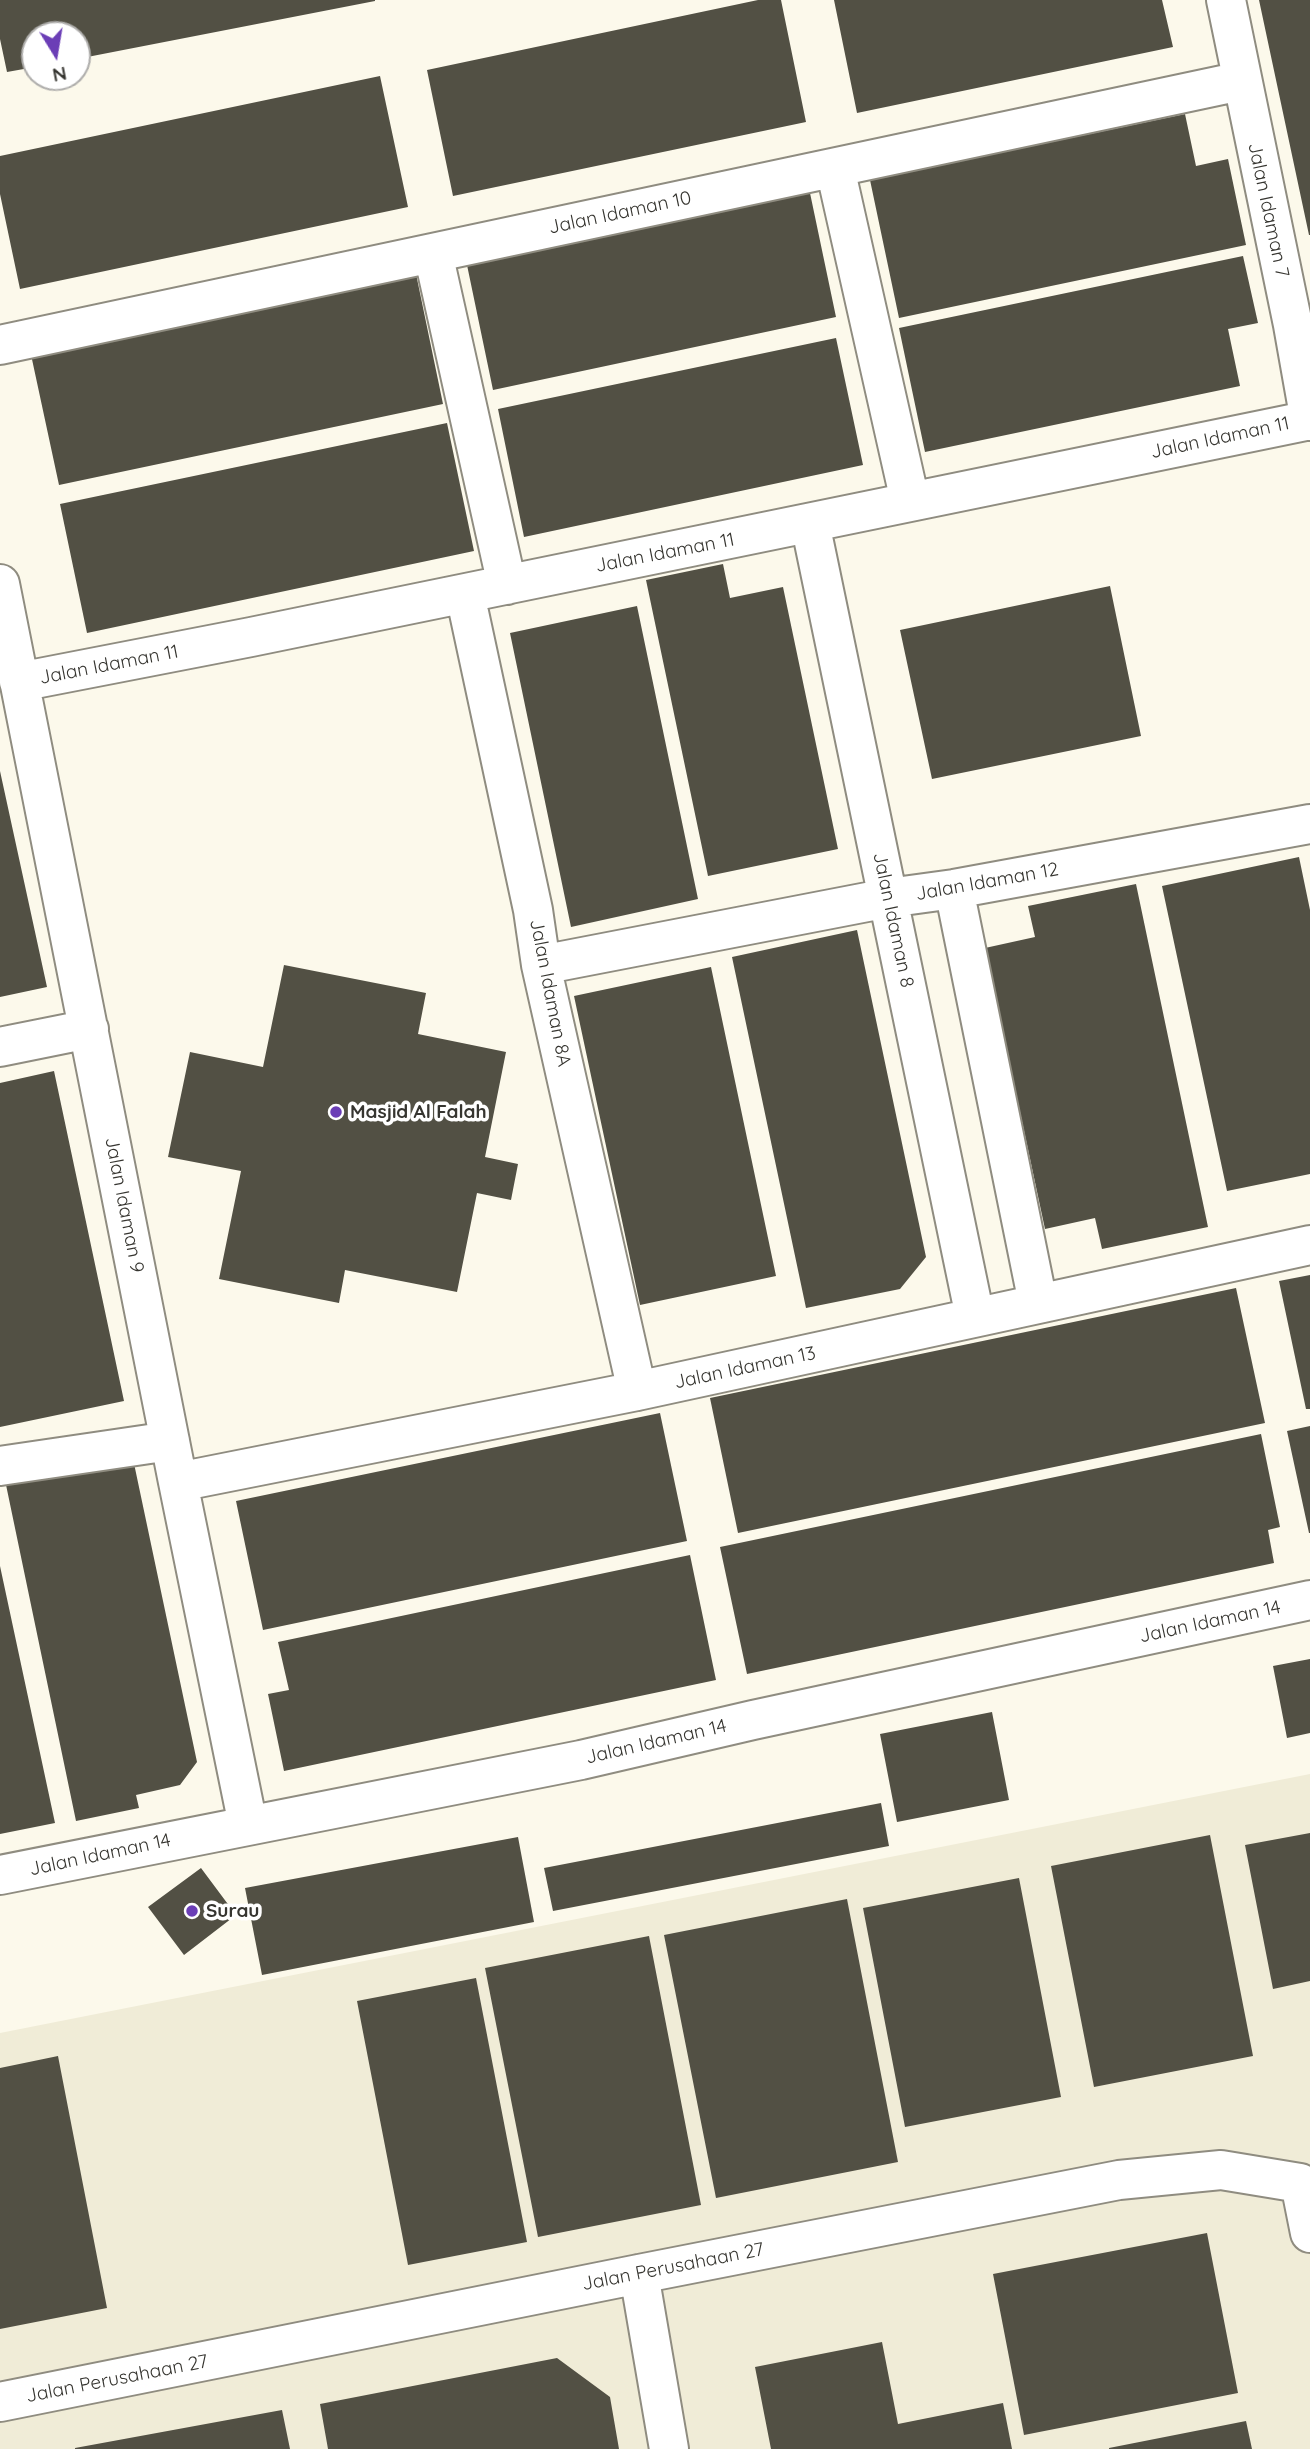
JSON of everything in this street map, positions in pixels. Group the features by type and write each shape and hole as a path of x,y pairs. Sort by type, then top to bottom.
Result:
{"street":[{"name":"Jalan Idaman 7","path":"1226,0 1241,81 1301,323 1310,420"},
{"name":"Jalan Idaman 10","path":"0,345 1241,81"},
{"path":"835,168 910,501"},
{"path":"433,253 507,585"},
{"name":"Jalan Idaman 11","path":"19,682 465,594 1310,420"},
{"name":"Jalan Idaman 8","path":"810,523 975,1317"},
{"name":"Jalan Idaman 9","path":"0,584 248,1825"},
{"name":"Jalan Idaman 8A","path":"465,594 533,910 541,965 637,1391"},
{"name":"Jalan Idaman 12","path":"541,965 888,898 954,889 1310,824"},
{"path":"954,889 1038,1303"},
{"path":"0,1047 89,1029"},
{"name":"Jalan Idaman 13","path":"178,1482 637,1391 1310,1245"},
{"path":"0,1466 170,1441"},
{"name":"Jalan Idaman 14","path":"0,1875 581,1760 753,1720 1310,1600"},
{"name":"Jalan Perusahaan 27","path":"0,2402 1119,2180 1221,2170 1305,2178 1310,2233"},
{"path":"639,2274 669,2449"}],"shaded area":[{"path":"1310,1774 1310,2449 0,2449 0,2033"}],"building":[{"path":"0,0 375,0 91,56 91,21 21,21 21,70 7,72 0,39"},
{"path":"758,0 781,0 806,122 453,196 427,70"},
{"path":"834,0 1162,0 1173,47 857,113"},
{"path":"1259,0 1310,0 1310,235 1309,235"},
{"path":"380,76 408,207 20,289 0,194 0,156"},
{"path":"1185,114 1196,166 1228,159 1246,245 899,318 870,180"},
{"path":"810,193 836,317 493,390 467,265"},
{"path":"1243,256 1258,323 1228,329 1240,386 925,452 899,328"},
{"path":"415,269 443,404 59,485 30,350"},
{"path":"836,338 863,465 524,537 498,409"},
{"path":"447,423 474,551 87,633 60,504"},
{"path":"723,564 730,598 783,587 838,849 708,876 646,580"},
{"path":"1110,586 1141,736 932,779 900,630"},
{"path":"637,606 698,899 571,927 510,633"},
{"path":"0,771 47,987 0,997"},
{"path":"1299,857 1310,910 1310,1174 1227,1191 1162,886"},
{"path":"1136,884 1208,1227 1102,1249 1095,1218 1045,1229 985,948 1035,937 1028,906"},
{"path":"857,930 926,1257 900,1289 806,1308 732,957"},
{"name":"Masjid Al Falah","path":"284,965 426,993 418,1034 506,1052 485,1157 518,1164 511,1200 477,1193 457,1292 345,1270 339,1303 219,1279 241,1171 168,1157 190,1052 263,1067"},
{"path":"711,967 776,1276 640,1305 574,996"},
{"path":"54,1071 124,1401 0,1427 0,1083"},
{"path":"1310,1275 1310,1409 1306,1409 1279,1281"},
{"path":"1236,1288 1265,1423 738,1533 710,1398"},
{"path":"660,1413 687,1541 263,1630 236,1501"},
{"path":"1310,1426 1310,1533 1309,1533 1287,1431"},
{"path":"1261,1434 1280,1527 1268,1530 1274,1563 747,1674 720,1547"},
{"path":"132,1454 197,1762 180,1785 136,1795 139,1808 76,1821 5,1480"},
{"path":"690,1555 716,1680 284,1771 268,1694 289,1690 278,1642"},
{"path":"0,1566 55,1823 0,1834"},
{"path":"1310,1659 1310,1733 1287,1738 1273,1666"},
{"path":"992,1712 1009,1800 897,1822 880,1734"},
{"path":"881,1803 889,1846 553,1911 544,1868"},
{"path":"1310,1833 1310,1981 1273,1989 1245,1845"},
{"path":"1210,1835 1253,2056 1094,2087 1051,1866"},
{"path":"518,1837 534,1922 262,1975 245,1888"},
{"name":"Surau","path":"201,1868 236,1915 184,1955 148,1907"},
{"path":"1019,1878 1061,2097 905,2127 863,1908"},
{"path":"847,1899 898,2162 716,2198 664,1935"},
{"path":"649,1936 701,2205 538,2237 485,1968"},
{"path":"476,1978 527,2242 408,2265 357,2001"},
{"path":"58,2056 107,2308 0,2329 0,2068"},
{"path":"1207,2233 1238,2393 1024,2435 993,2274"},
{"path":"882,2342 898,2424 1003,2403 1012,2449 771,2449 755,2367"},
{"path":"557,2358 610,2397 619,2449 328,2449 320,2404"},
{"path":"282,2410 290,2449 75,2449 75,2448"},
{"path":"1246,2421 1252,2449 1109,2449 1109,2448"}],"place":[{"name":"Masjid Al Falah","path":"336,1112"},
{"name":"Surau","path":"192,1911"}]}
